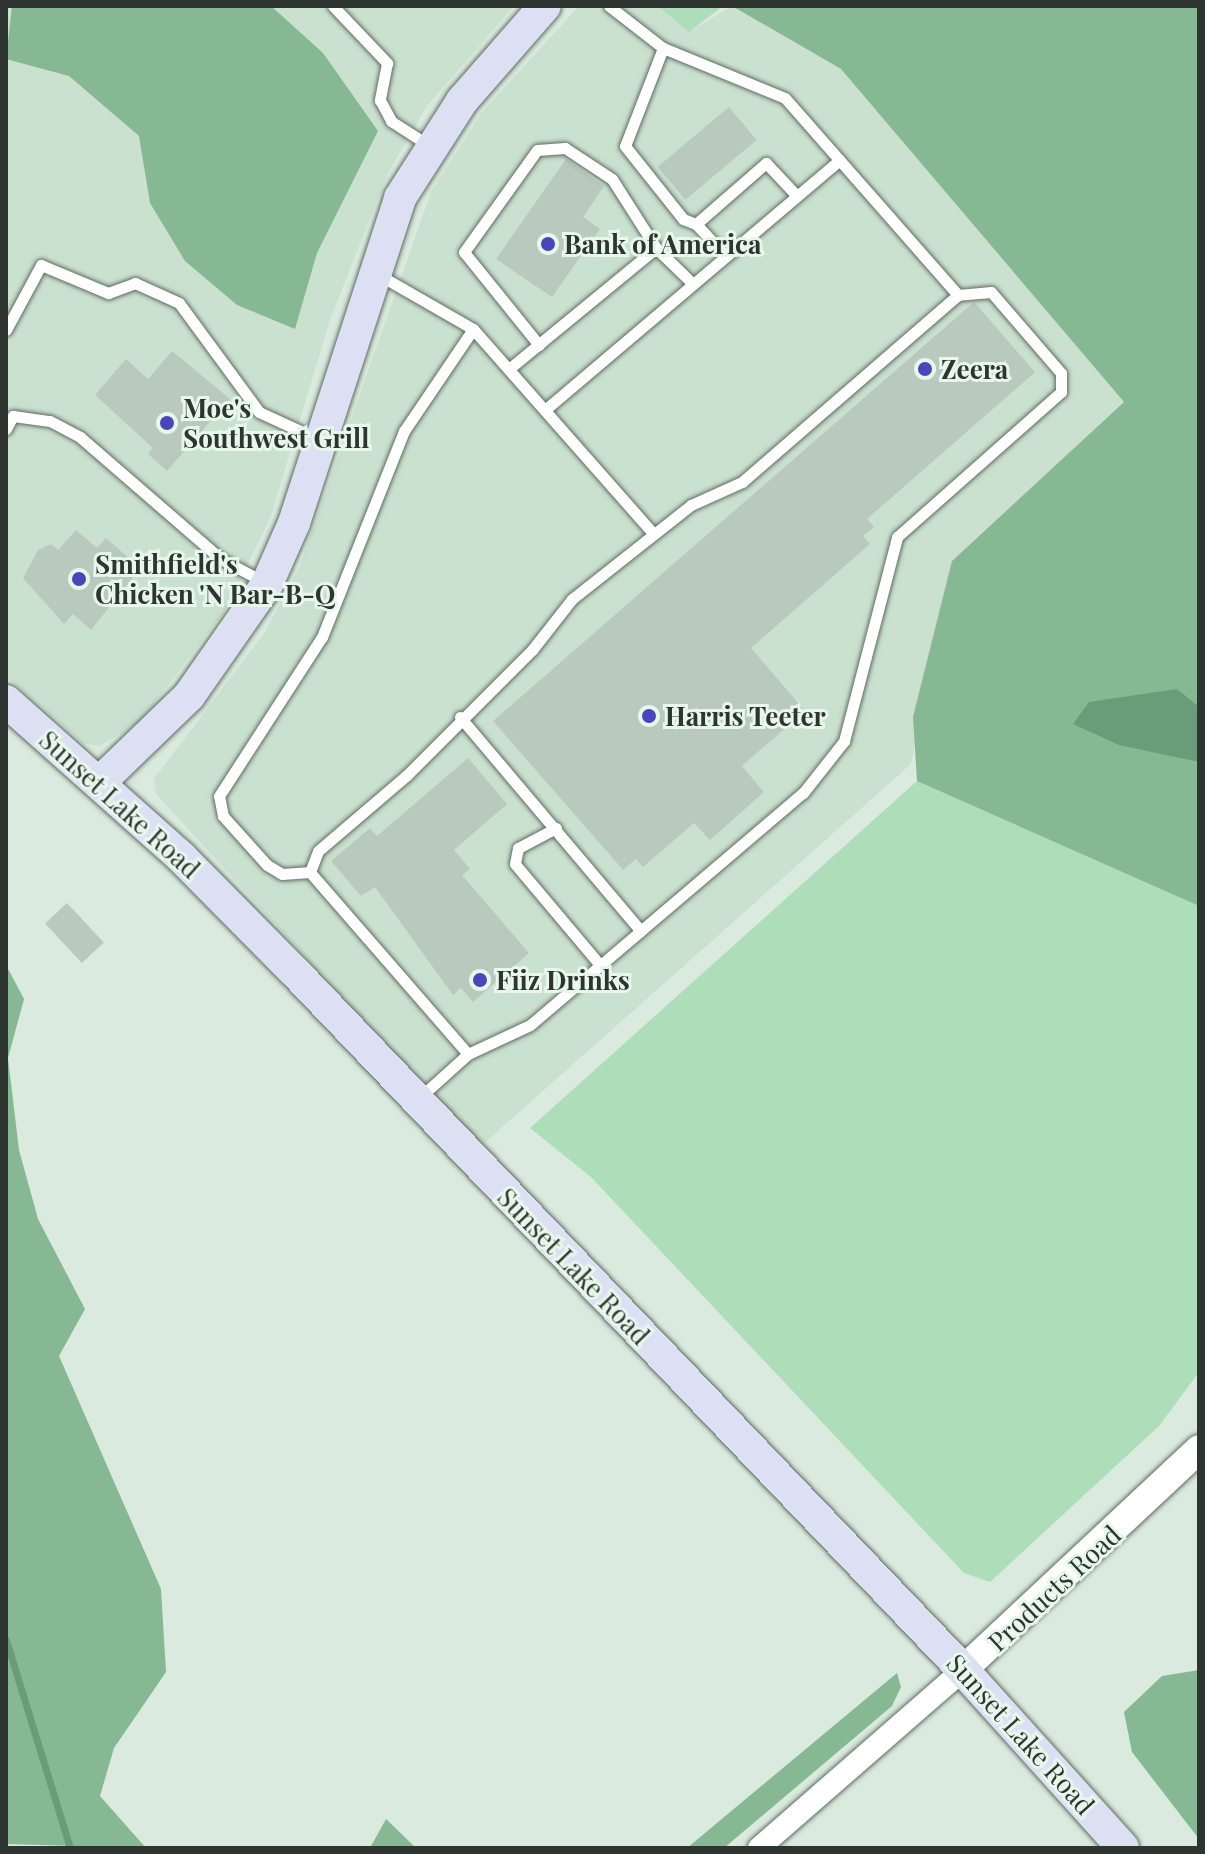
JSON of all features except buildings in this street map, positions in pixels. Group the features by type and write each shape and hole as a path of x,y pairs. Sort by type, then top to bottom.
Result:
{"main road":[{"path":"100,782 189,696 267,584 321,440 371,272 429,146 545,6"},
{"name":"Sunset Lake Road","path":"6,701 100,782 415,1102 963,1670 1123,1848"}],"street":[{"name":"Products Road","path":"759,1848 963,1670 1199,1449"}],"lane":[{"path":"333,6 387,63 380,100 391,121 429,146"},
{"path":"609,6 663,48 761,82 785,98 958,295"},
{"path":"663,48 625,146 683,219 696,224 724,254"},
{"path":"539,345 464,252 522,162 537,150 565,148 612,179 656,248 692,283"},
{"path":"546,409 724,254 840,160"},
{"path":"696,224 766,163 796,195"},
{"path":"510,368 656,248"},
{"path":"6,330 41,265 108,293 135,283 179,303 259,412 321,440"},
{"path":"371,272 473,329 652,532"},
{"path":"310,872 318,851 407,775 460,717 532,650 557,613 652,532 742,482 958,295 991,292 1061,373 1061,392 897,537 844,741 803,793 530,1025 468,1054 415,1102"},
{"path":"468,1054 310,872 274,871 223,816 219,796 322,637 404,431 473,329"},
{"path":"6,429 13,416 50,421 80,437 221,559 267,584"},
{"path":"460,717 641,931"},
{"path":"556,828 518,848 515,864 600,965"}],"shaded area":[{"path":"6,6 514,6 427,106 388,173 330,320 271,516 226,609 139,723 99,746 83,743 6,676"},
{"path":"12,6 271,6 323,53 378,131 317,253 295,329 237,305 185,261 150,203 139,136 69,76 6,59"},
{"path":"579,6 667,6 690,31 732,6 841,69 1124,402 952,561 911,764 480,1147 156,794 154,779 265,632 299,568 431,192 483,111"},
{"path":"658,6 723,6 689,32"},
{"path":"732,6 1199,6 1199,906 917,781 913,717 952,561 1124,402 841,69"},
{"path":"1177,689 1199,707 1199,762 1119,745 1073,724 1089,702"},
{"path":"917,781 1199,906 1199,1372 1159,1426 990,1582 964,1573 591,1177 530,1128"},
{"path":"6,965 24,999 8,1058 19,1150 38,1219 85,1309 59,1356 161,1589 166,1672 114,1748 100,1796 146,1848 6,1844"},
{"path":"1199,1670 1199,1839 1132,1752 1124,1712 1162,1676"},
{"path":"897,1673 901,1687 892,1706 724,1848 687,1848"},
{"path":"386,1819 416,1848 370,1848"}],"waterway":[{"path":"6,1640 70,1848"}],"place":[{"name":"Bank of America","path":"548,244"},
{"name":"Zeera","path":"925,369"},
{"name":"Moe's Southwest Grill","path":"167,423"},
{"name":"Smithfield's Chicken 'N Bar-B-Q","path":"79,579"},
{"name":"Harris Teeter","path":"649,716"},
{"name":"Fiiz Drinks","path":"480,980"}]}
